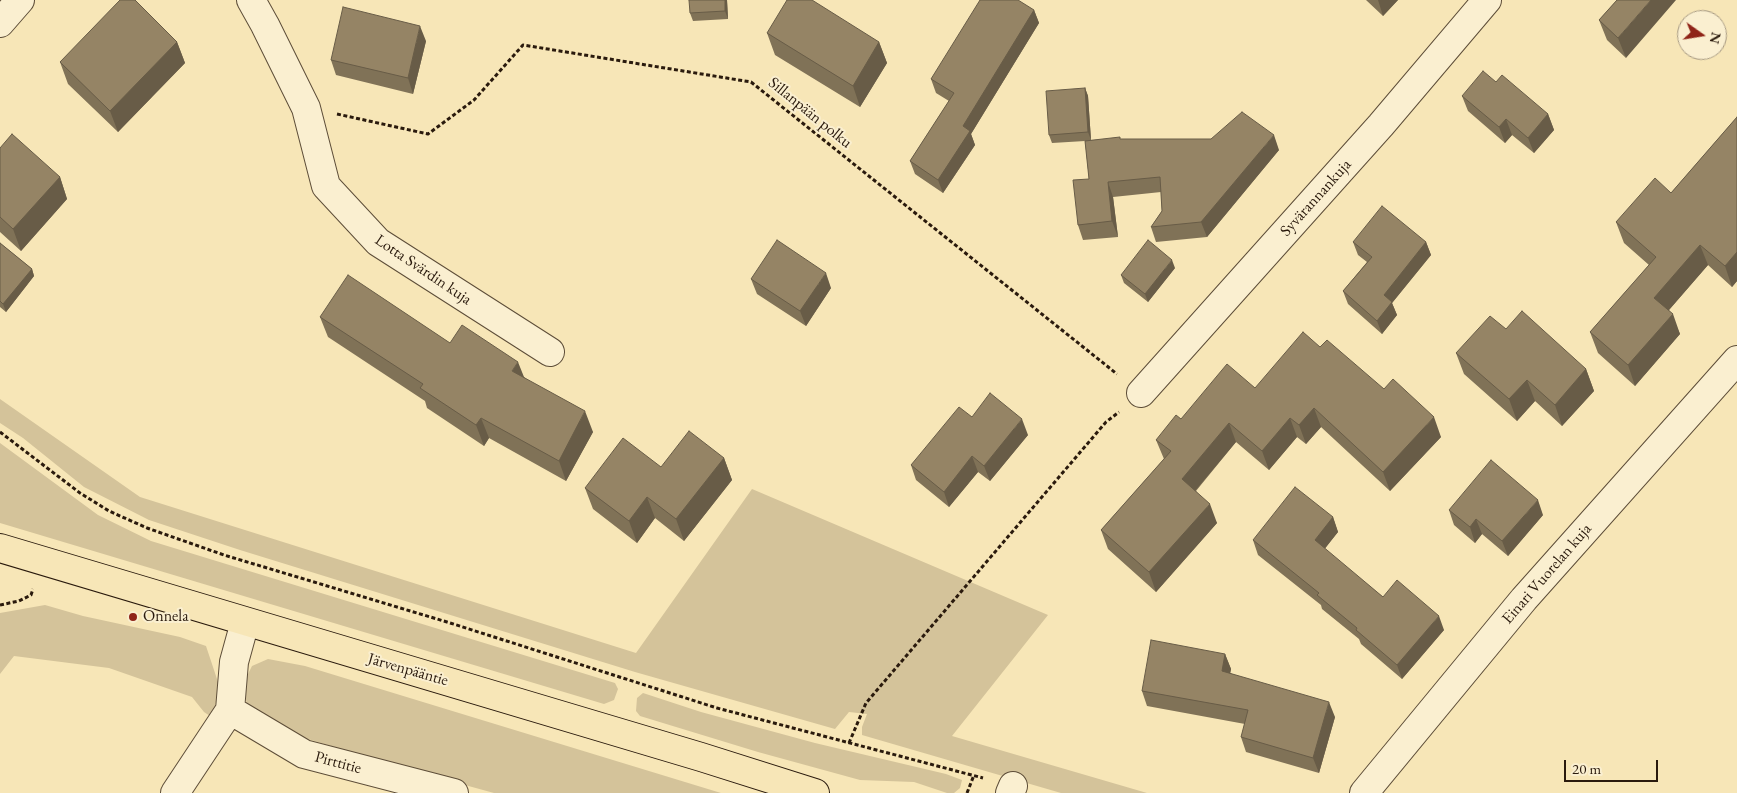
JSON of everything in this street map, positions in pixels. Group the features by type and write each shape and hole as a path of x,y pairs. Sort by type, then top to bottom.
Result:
{"main road":[{"name":"Järvenpääntie","path":"0,548 645,740 815,793"}],"street":[{"path":"0,23 20,0"},
{"name":"Lotta Svärdin kuja","path":"251,0 306,108 326,186 378,242 550,352"},
{"name":"Syvärannankuja","path":"1141,393 1381,125 1488,0"},
{"name":"Einari Vuorelan kuja","path":"1364,793 1524,599 1737,360"},
{"path":"175,793 230,710 234,662 245,622"},
{"name":"Pirttitie","path":"230,710 304,754 454,793"}],"path":[{"name":"Sillanpään polku","path":"306,108 428,134 474,100 523,45 751,82 1141,393"},
{"path":"849,743 866,703 1106,422 1141,393"},
{"path":"0,432 80,493 109,511 146,528 224,555 437,619 718,708 974,775 1011,790"},
{"path":"967,793 974,775"}],"shaded area":[{"path":"0,399 140,497 636,653 752,489 1048,615 952,736 1147,793 1061,793 862,735 862,727 867,714 849,712 835,729 635,672 149,520 84,487 23,438 0,423"},
{"path":"0,443 98,515 151,541 615,683 618,689 614,700 604,704 0,523"},
{"path":"45,605 83,616 180,637 206,646 219,685 213,718 204,712 192,697 109,668 14,656 0,674 0,613"},
{"path":"268,659 305,666 721,793 494,793 284,732 247,708 244,682 252,666"},
{"path":"643,693 701,712 815,743 946,774 962,780 960,788 954,793 947,793 914,782 860,780 758,752 640,716 636,711 637,698"}],"building":[{"path":"120,0 135,0 177,42 110,111 60,62"},
{"path":"689,0 725,0 725,11 690,13"},
{"path":"787,0 812,0 879,42 853,86 767,33"},
{"path":"980,0 1018,0 1034,10 963,126 970,131 938,180 910,161 954,93 931,79"},
{"path":"1617,0 1651,0 1618,38 1599,20"},
{"path":"343,7 420,26 408,78 331,60"},
{"path":"1483,71 1496,82 1502,75 1548,114 1528,138 1506,119 1499,127 1462,96"},
{"path":"1085,88 1088,132 1049,135 1046,91"},
{"path":"1242,112 1274,135 1201,222 1151,227 1162,211 1160,177 1108,182 1112,221 1078,225 1073,180 1089,179 1085,141 1120,137 1120,139 1211,139"},
{"path":"1737,117 1737,252 1725,266 1700,245 1654,298 1673,314 1628,365 1590,332 1656,257 1616,222 1655,178 1671,193"},
{"path":"12,134 60,177 13,229 0,217 0,148"},
{"path":"1382,206 1426,242 1384,295 1392,302 1377,321 1343,291 1372,257 1353,242"},
{"path":"777,240 826,273 800,311 751,279"},
{"path":"1148,240 1172,260 1145,294 1121,275"},
{"path":"0,243 32,269 3,304 0,301"},
{"path":"348,275 450,343 462,325 518,362 512,371 585,411 559,461 481,418 476,425 420,388 423,384 320,317"},
{"path":"1522,311 1586,369 1555,405 1527,380 1509,399 1456,353 1490,316 1506,329"},
{"path":"1303,332 1320,347 1327,340 1384,389 1393,379 1434,417 1383,472 1314,408 1299,425 1290,418 1262,451 1229,423 1182,479 1210,504 1149,572 1101,530 1171,451 1156,440 1176,415 1181,419 1227,364 1255,388"},
{"path":"990,393 1022,419 984,466 972,456 944,492 911,465 959,407 972,417"},
{"path":"689,431 724,458 676,519 647,497 629,521 585,488 623,438 661,467"},
{"path":"1491,460 1538,500 1502,541 1476,519 1470,527 1449,510"},
{"path":"1295,487 1333,517 1315,540 1383,597 1397,580 1439,616 1397,665 1356,630 1357,628 1317,595 1319,593 1253,540"},
{"path":"1151,640 1225,654 1222,671 1329,702 1313,758 1241,737 1248,710 1142,691"}],"place":[{"name":"Onnela","path":"133,617"}]}
